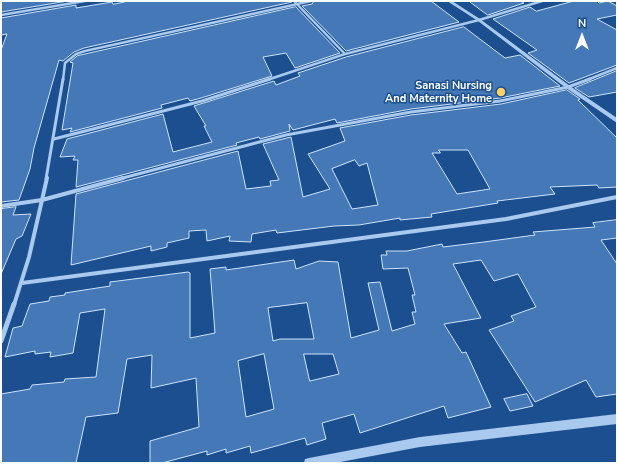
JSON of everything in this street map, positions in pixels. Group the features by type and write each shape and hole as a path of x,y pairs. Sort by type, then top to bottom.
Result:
{"street":[{"path":"1,15 85,1"},
{"path":"294,1 345,54"},
{"path":"1,342 22,283 42,200 54,139 65,63 76,54 311,1"},
{"path":"449,1 480,20 568,87 617,121"},
{"path":"54,139 202,101 345,54 480,20 542,1"},
{"path":"1,206 42,200 286,136 411,112 500,101 568,87 617,68"},
{"path":"22,283 506,219 617,197"},
{"path":"309,463 420,442 617,419"}],"building":[{"path":"1,1 68,1 1,12"},
{"path":"129,1 292,2 84,48 74,52 63,61 59,60 34,148 30,169 19,200 1,202 1,50 7,34 1,35 1,18 76,5 76,8 112,2 113,4"},
{"path":"314,1 431,1 459,22 346,51 302,6 312,4"},
{"path":"469,1 520,1 524,3 488,15"},
{"path":"574,1 597,1 599,3 608,1 617,6 617,15 597,19 617,30 617,65 569,83 528,53 537,50 493,19 530,7 536,11"},
{"path":"296,7 340,53 295,68 286,53 263,57 272,76 201,98 190,101 188,98 161,105 162,108 70,132 72,128 62,130 73,63 70,62 77,56"},
{"path":"464,27 505,58 520,55 560,86 500,98 411,109 337,123 335,119 293,130 289,124 290,131 260,139 259,137 236,143 237,145 76,187 78,160 73,160 75,156 60,157 67,139 163,114 173,152 212,142 204,126 206,126 194,106 274,81 276,85 300,76 298,73 346,57"},
{"path":"617,71 617,92 589,97 575,88"},
{"path":"567,90 580,99 578,100 617,138 617,187 599,188 597,185 550,187 555,194 497,201 498,203 431,214 432,217 400,220 400,218 359,225 334,226 277,233 276,230 252,234 251,242 229,241 230,236 207,241 206,230 189,231 189,238 167,243 167,247 151,251 151,246 71,265 76,194 238,151 246,189 271,186 270,181 279,180 263,144 291,137 303,197 330,189 308,154 345,141 340,128 411,115 501,104","holes":["439,150 468,150 490,189 457,194 432,153 440,153","355,160 359,166 367,163 378,205 352,209 332,169"]},
{"path":"16,207 13,215 31,214 22,236 16,239 1,274 1,209"},
{"path":"617,220 617,238 601,240 617,264 617,394 596,397 586,380 535,402 489,330 514,321 511,316 536,307 518,274 494,281 481,260 453,264 481,318 444,324 462,353 466,352 491,407 448,418 444,406 360,433 354,414 322,423 326,439 307,445 305,438 251,453 250,446 226,453 226,449 207,455 207,451 162,463 150,463 150,441 199,427 196,378 151,388 152,355 127,359 118,413 86,417 76,463 1,463 1,394 30,389 32,385 64,382 65,379 96,377 105,309 80,313 73,353 50,357 51,352 35,354 35,351 5,357 13,328 22,326 30,304 49,301 50,297 65,295 65,293 110,286 110,282 188,272 190,273 190,338 215,333 210,269 226,267 226,270 294,260 296,269 319,261 338,262 351,338 379,330 368,283 380,282 392,331 415,324 412,312 416,312 412,295 415,295 408,268 383,269 381,255 387,255 386,251 407,251 442,244 443,247 535,235 533,232 595,227 593,223","holes":["307,303 314,339 280,339 273,341 268,308","264,354 274,409 246,417 238,361","304,354 333,354 339,374 310,381"]},
{"path":"527,394 533,406 510,411 504,399"}],"place":[{"name":"Sanasi Nursing And Maternity Home","path":"501,92"}]}
